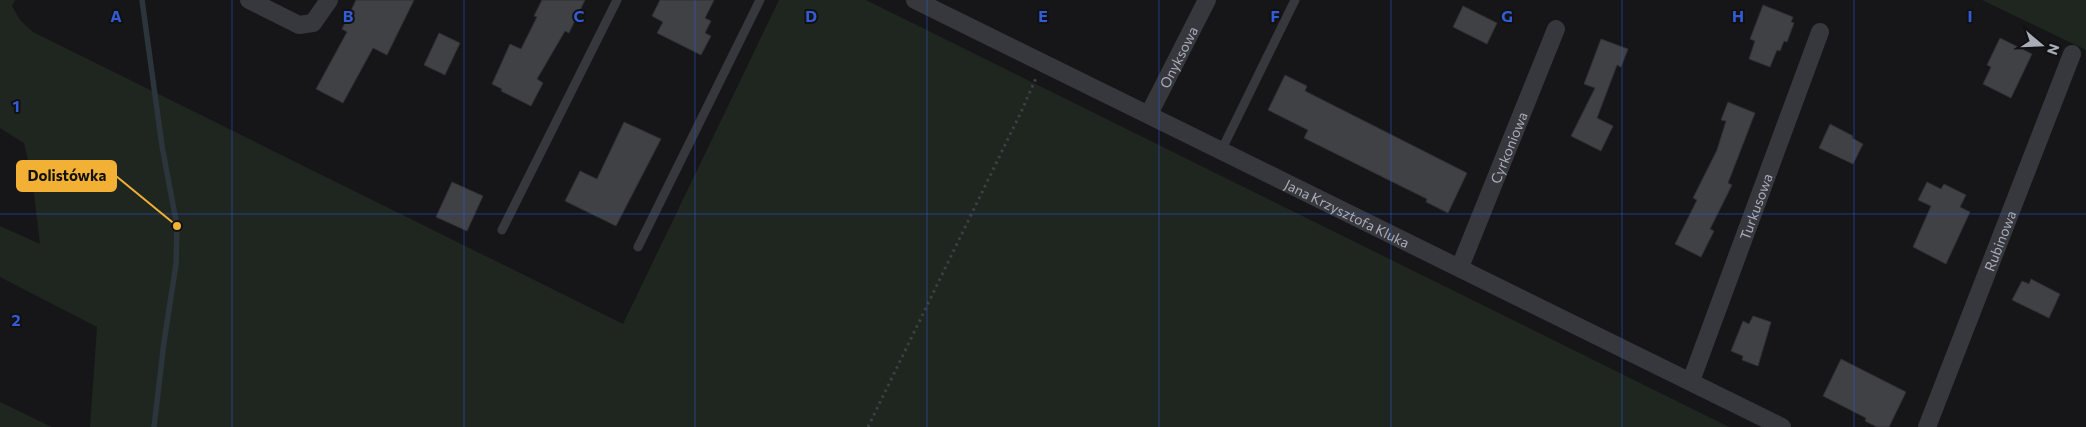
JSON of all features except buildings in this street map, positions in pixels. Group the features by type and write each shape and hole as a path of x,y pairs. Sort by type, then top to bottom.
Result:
{"street":[{"path":"249,0 299,25 313,23 329,0"},
{"name":"Jana Krzysztofa Kluka","path":"915,0 1782,427"},
{"name":"Onyksowa","path":"1149,114 1207,0"},
{"name":"Cyrkoniowa","path":"1460,267 1556,29"},
{"name":"Turkusowa","path":"1691,381 1820,32"},
{"name":"Rubinowa","path":"1927,427 2072,54"}],"lane":[{"path":"502,230 617,0"},
{"path":"638,247 760,0"},
{"path":"1222,150 1295,0"}],"path":[{"path":"868,427 1022,110 1042,62"}],"shaded area":[{"path":"0,0 15,0 12,6 20,20 33,32 623,324 779,0 866,0 1729,427 90,427 97,327 0,277 0,226 40,244 32,177 24,143 0,128"},
{"path":"1982,0 2086,0 2086,50"},
{"path":"0,402 52,427 0,427"}],"waterway":[{"path":"142,0 162,146 177,226 176,264 154,427"}],"place":[{"name":"Dolistówka","path":"177,226"}]}
